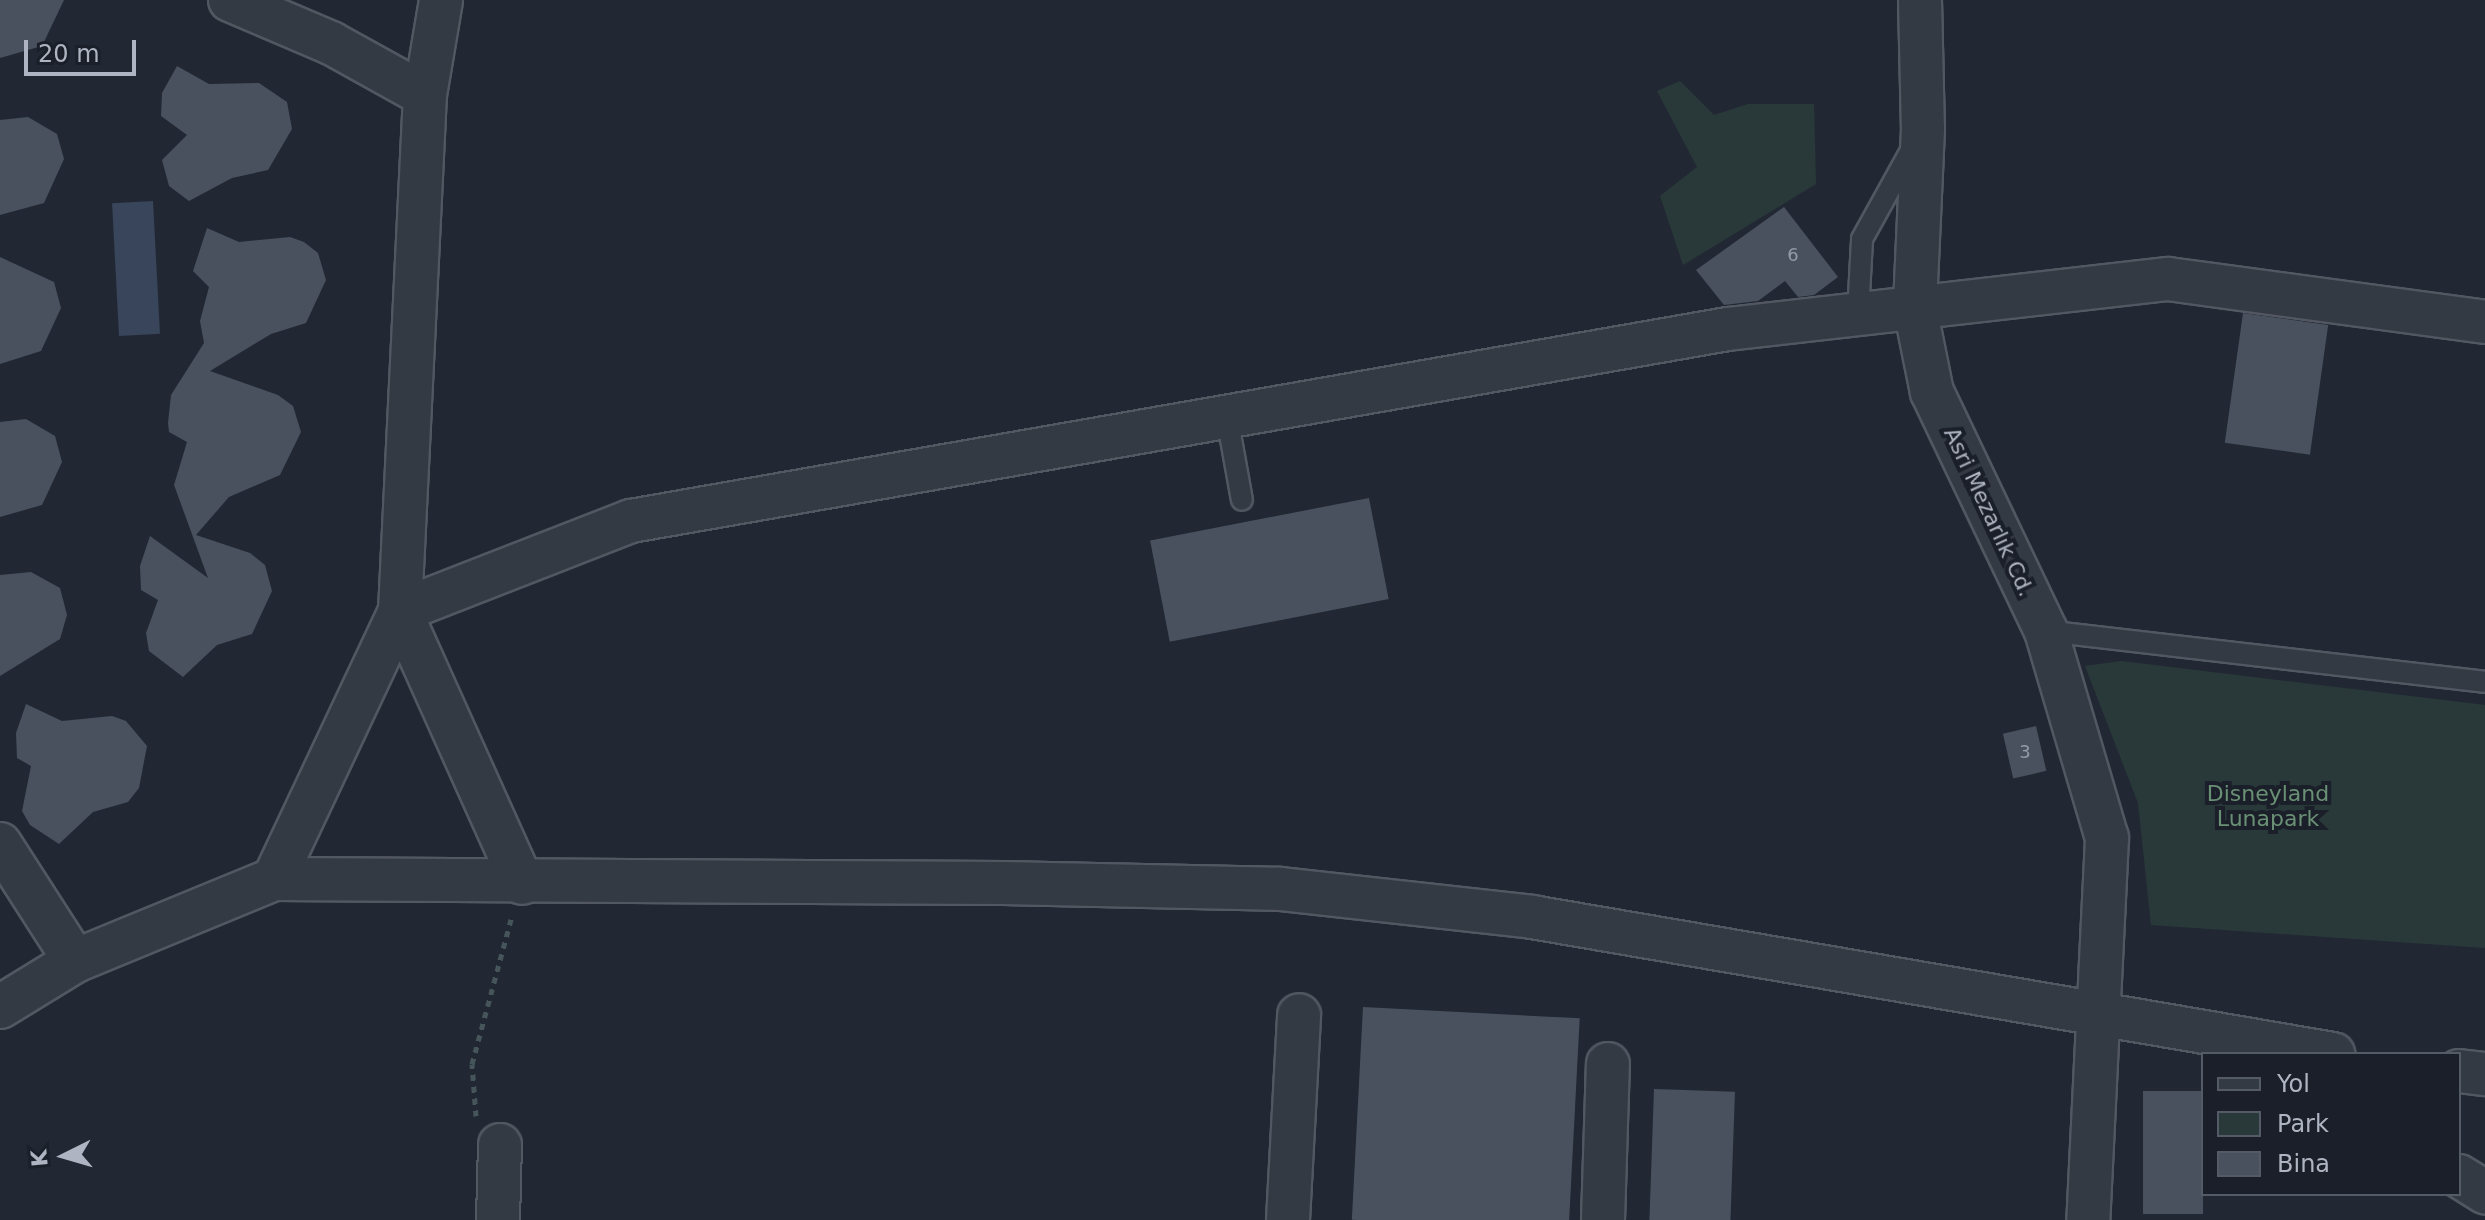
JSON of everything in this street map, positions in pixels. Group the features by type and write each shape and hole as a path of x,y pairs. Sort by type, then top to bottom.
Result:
{"street":[{"path":"230,0 331,43 425,95"},
{"path":"274,879 400,611 425,95 441,0"},
{"name":"Asri Mezarlık Cd.","path":"1920,0 1923,129 1915,308 1932,392 2046,631 2107,838 2103,1017 2088,1220"},
{"path":"400,611 631,521 1728,329 2168,279 2485,322"},
{"path":"400,611 522,883"},
{"path":"0,844 75,961"},
{"path":"0,1007 75,961 274,879 522,883 664,876 1280,889 1532,917 2103,1017 2238,1047 2306,1052"},
{"path":"1288,1220 1299,1015"},
{"path":"1603,1220 1608,1064"},
{"path":"2461,1071 2485,1074"},
{"path":"498,1220 500,1145"},
{"path":"2461,1177 2485,1192"}],"lane":[{"path":"1858,314 1862,239 1923,129"},
{"path":"1227,417 1242,500"},
{"path":"2046,631 2485,682"}],"path":[{"path":"472,1064 522,883"}],"green space":[{"path":"1680,81 1714,115 1748,104 1814,104 1816,184 1683,265 1660,196 1697,167 1657,91"},
{"name":"Disneyland Lunapark","path":"2121,661 2485,705 2485,948 2151,925 2138,803 2085,666"}],"water":[{"path":"153,201 160,334 119,336 112,203"}],"building":[{"path":"0,0 64,0 42,46 0,58"},
{"path":"177,66 209,84 259,83 287,102 292,129 268,170 232,178 189,201 169,186 162,160 187,135 161,116 162,93"},
{"path":"28,117 57,134 64,159 44,203 0,215 0,120"},
{"path":"1784,207 1838,277 1814,295 1798,297 1785,281 1758,301 1724,305 1696,270"},
{"path":"207,228 239,242 290,237 304,242 318,253 326,280 306,323 271,334 210,371 278,395 293,406 301,432 280,475 229,497 196,535 250,553 265,565 272,591 252,634 217,645 183,677 149,651 146,633 158,600 141,590 140,566 150,536 208,578 174,485 187,442 169,432 168,423 171,395 204,343 200,321 209,287 193,271"},
{"path":"0,257 54,282 61,308 41,351 0,364"},
{"path":"2243,313 2328,325 2310,455 2225,443"},
{"path":"26,419 55,436 62,462 42,505 0,517 0,422"},
{"path":"1369,498 1389,599 1170,642 1150,541"},
{"path":"31,572 60,588 67,615 60,639 0,676 0,575"},
{"path":"26,704 62,721 112,716 126,721 147,746 139,788 128,802 93,812 59,844 30,825 22,811 31,766 17,758 16,733"},
{"path":"2036,726 2046,771 2013,778 2003,734"},
{"path":"1363,1007 1580,1018 1569,1220 1352,1220"},
{"path":"1654,1089 1735,1092 1730,1220 1649,1220"},
{"path":"2143,1091 2201,1091 2203,1214 2143,1214"}]}
